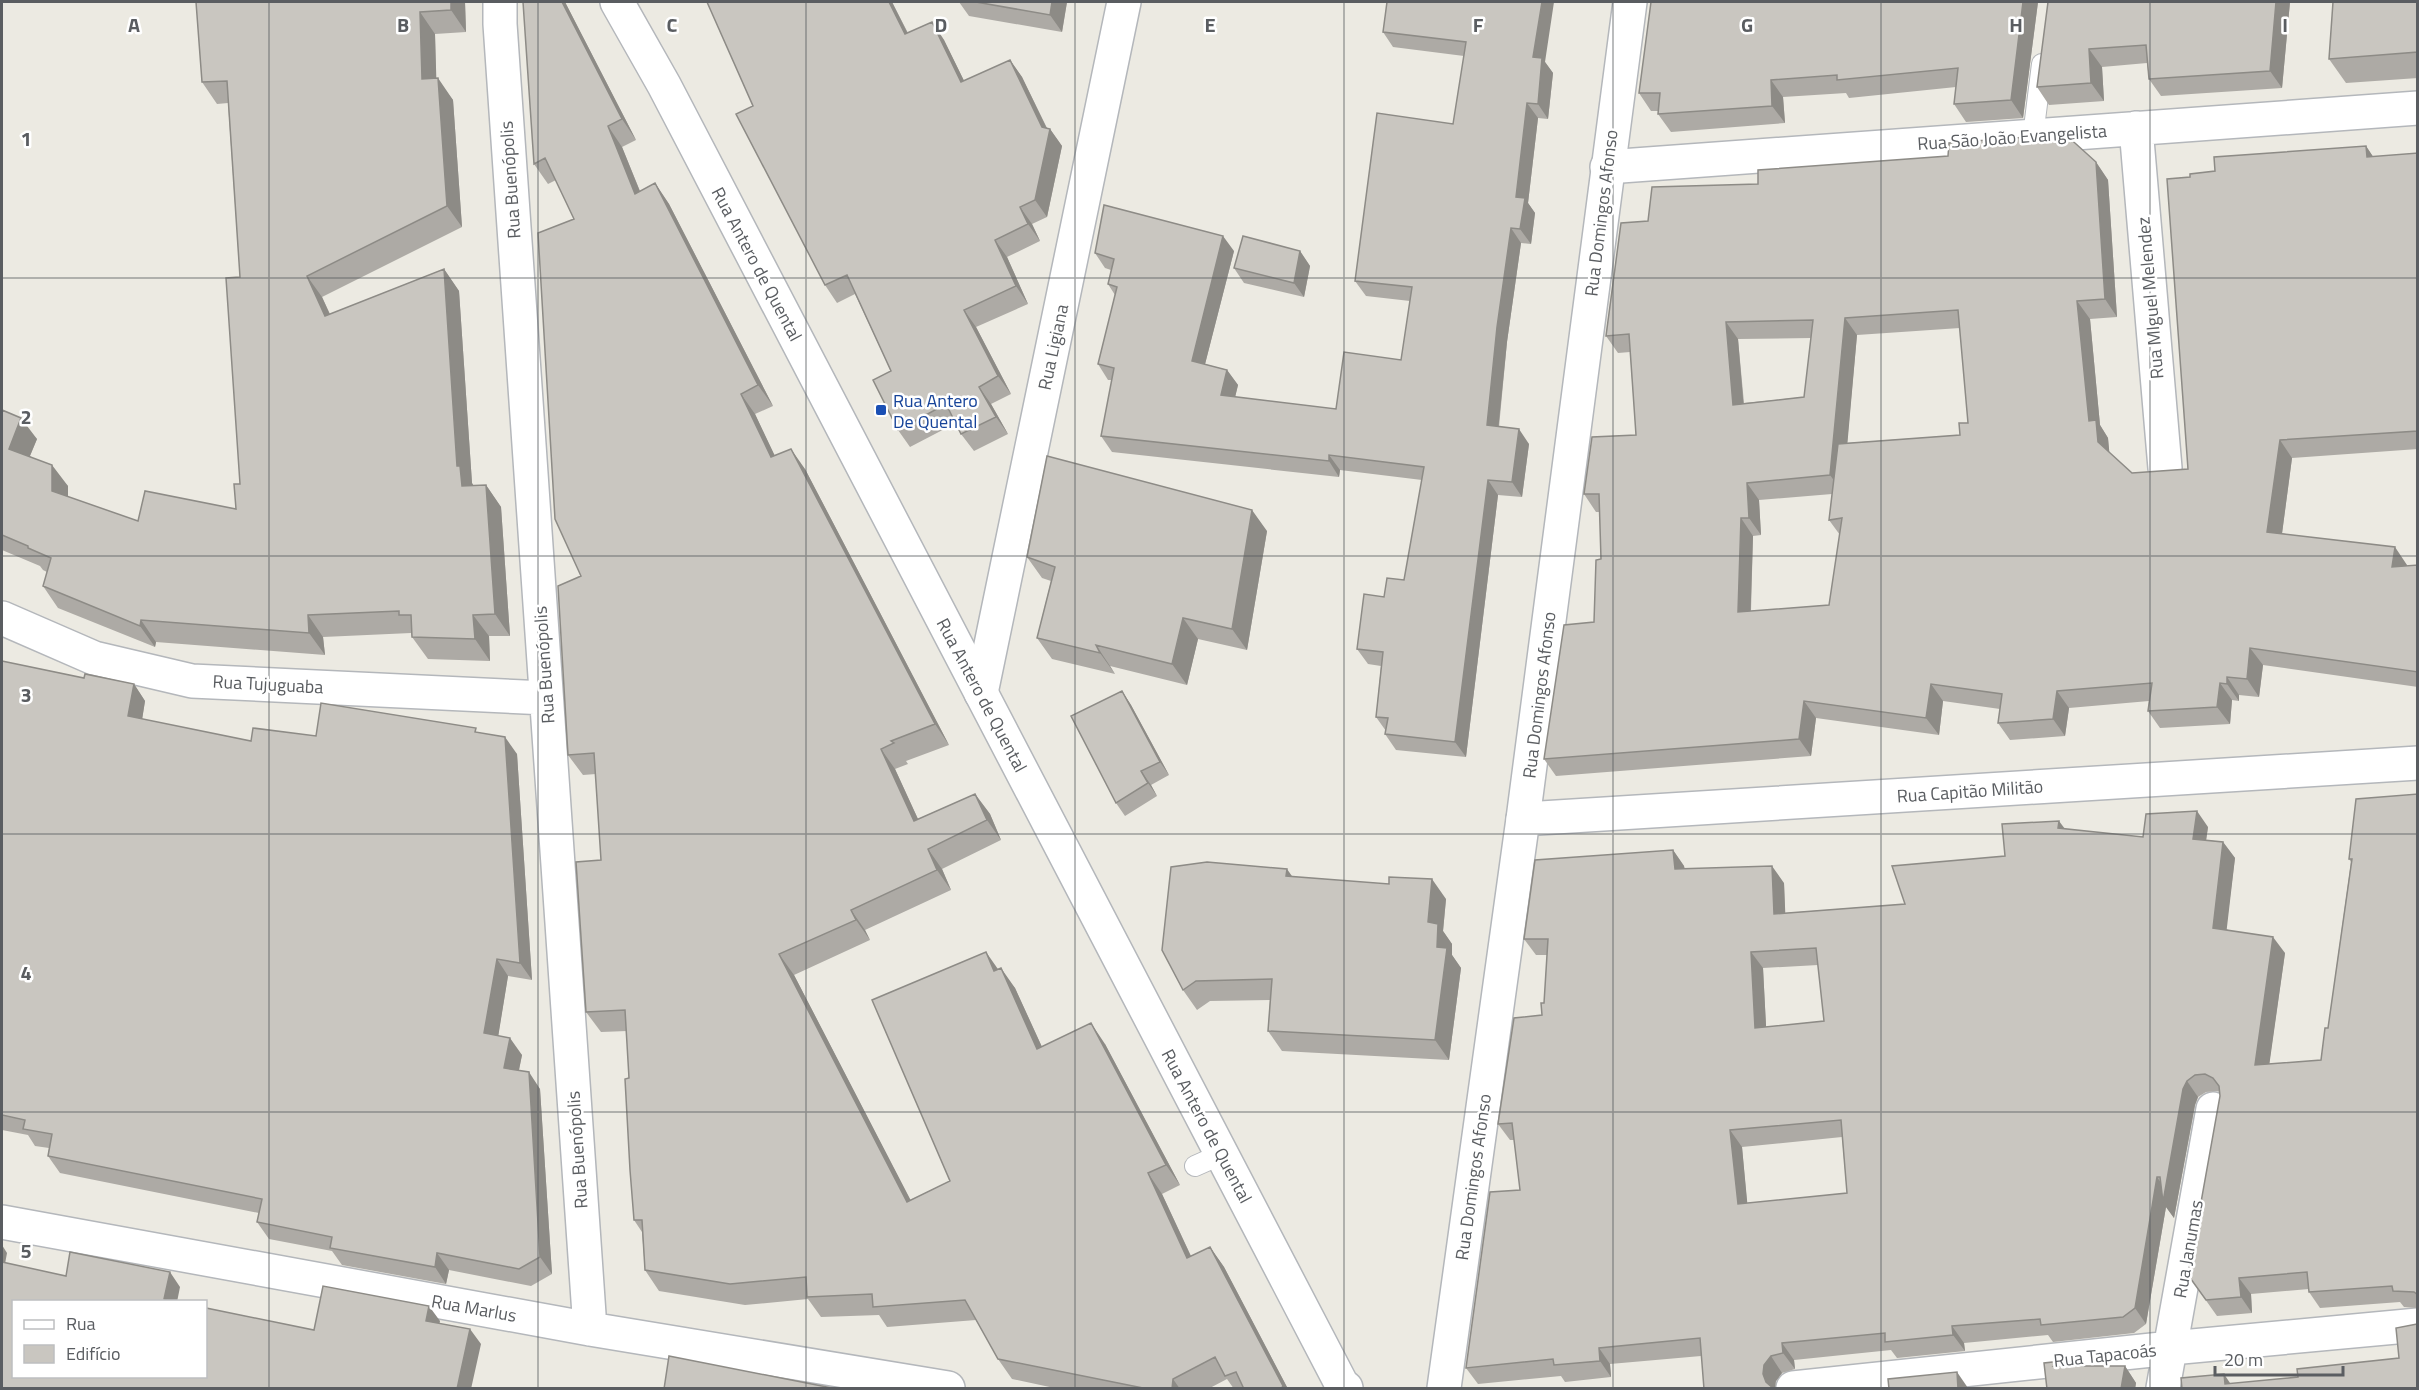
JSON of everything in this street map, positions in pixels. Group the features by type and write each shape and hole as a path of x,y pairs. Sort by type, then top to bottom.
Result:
{"street":[{"name":"Rua Buenópolis","path":"500,2 590,1329"},
{"name":"Rua Antero de Quental","path":"617,2 664,85 981,693 1209,1160 1346,1389"},
{"name":"Rua Ligiana","path":"981,693 1124,2"},
{"name":"Rua Domingos Afonso","path":"1444,1389 1524,819 1630,2"},
{"name":"Rua São João Evangelista","path":"1607,167 2418,108"},
{"name":"Rua MIguel Melendez","path":"2136,128 2165,468"},
{"name":"Rua Tujuguaba","path":"2,618 94,658 192,681 546,698"},
{"name":"Rua Capitão Militão","path":"1524,819 2418,763"},
{"name":"Rua Janumas","path":"2163,1389 2213,1109"},
{"name":"Rua Marlus","path":"2,1222 590,1329 948,1389"},
{"name":"Rua Tapacoás","path":"1793,1389 2171,1348 2418,1325"}],"lane":[{"path":"2032,136 2044,46"}],"building":[{"path":"196,2 451,2 451,10 420,12 422,79 438,78 447,206 307,276 325,316 444,269 457,466 460,466 462,486 486,485 495,614 473,615 475,639 412,637 411,615 399,615 399,611 308,615 309,633 141,620 140,626 43,586 51,558 2,535 2,410 21,418 9,449 52,465 52,491 138,521 145,491 236,509 234,484 240,484 226,278 240,277 227,81 202,82"},
{"path":"523,2 562,2 622,119 608,126 635,194 655,183 758,385 741,394 771,457 791,449 935,724 891,741 894,743 881,749 914,821 975,794 987,820 928,849 937,870 851,910 856,920 779,954 907,1202 950,1181 872,1000 986,952 994,971 1001,968 1037,1049 1091,1023 1166,1165 1148,1173 1187,1258 1210,1247 1283,1386 1281,1389 1244,1389 1236,1372 1225,1376 1215,1357 1173,1379 1172,1389 1148,1389 998,1359 965,1300 873,1307 872,1294 807,1297 806,1277 730,1284 645,1270 642,1220 634,1220 630,1170 625,1079 629,1078 625,1010 586,1012 576,862 601,860 594,753 568,755 558,586 581,576 555,519 538,233 574,219 545,158 534,164"},
{"path":"707,2 889,2 905,34 932,22 961,82 1010,60 1042,127 1050,129 1035,200 1020,207 1028,224 995,240 1016,286 964,310 998,376 979,387 996,417 961,434 946,404 898,430 873,380 891,371 847,275 825,285 736,114 753,106"},
{"path":"976,2 1052,2 1050,15"},
{"path":"1387,2 1542,2 1533,57 1542,58 1538,104 1527,103 1516,197 1525,198 1520,229 1511,228 1497,327 1487,425 1519,429 1512,482 1488,480 1455,742 1385,734 1388,718 1376,717 1383,652 1357,649 1364,594 1384,597 1387,578 1404,580 1424,467 1329,455 1329,461 1101,436 1114,368 1098,364 1117,287 1108,284 1114,259 1095,253 1104,205 1223,236 1192,361 1227,370 1221,395 1336,409 1344,352 1401,360 1412,287 1355,281 1377,113 1453,124 1466,42 1383,32"},
{"path":"1651,2 2023,2 2011,100 1954,104 1958,68 1837,80 1837,75 1771,80 1772,106 1658,114 1660,93 1639,93"},
{"path":"2048,2 2276,2 2270,71 2149,79 2146,45 2089,49 2091,83 2037,87"},
{"path":"2333,2 2418,2 2418,52 2329,59"},
{"path":"2065,134 2096,162 2105,299 2077,301 2089,421 2096,420 2098,442 2132,473 2188,469 2167,179 2190,177 2190,174 2215,171 2214,157 2366,146 2367,157 2418,153 2418,431 2280,440 2267,532 2395,547 2392,567 2418,565 2418,672 2250,648 2247,679 2227,677 2227,684 2220,683 2217,707 2148,711 2152,683 2057,691 2053,719 1998,723 2002,694 1931,684 1926,718 1804,701 1799,739 1544,759 1564,625 1594,622 1596,560 1601,559 1599,494 1584,494 1592,437 1636,435 1629,334 1606,336 1621,223 1648,221 1652,187 1758,184 1758,170 1948,156 1949,143","holes":["1958,310 1968,423 1959,423 1960,435 1838,444 1829,520 1842,518 1829,605 1738,612 1741,518 1749,518 1747,483 1830,475 1845,318","1813,320 1804,397 1733,405 1726,322"]},
{"path":"1243,236 1300,251 1294,283 1234,268"},
{"path":"1047,456 1252,510 1232,629 1183,618 1172,664 1096,645 1100,653 1037,638 1055,567 1027,557"},
{"path":"2,661 84,678 85,674 134,684 128,716 251,741 253,728 316,736 321,703 476,728 475,732 505,737 520,963 497,959 484,1033 510,1038 504,1068 529,1072 540,1257 519,1269 437,1253 435,1267 330,1248 332,1237 257,1222 262,1199 48,1156 52,1134 23,1129 25,1120 2,1115"},
{"path":"1122,691 1160,762 1141,771 1148,783 1116,803 1071,716"},
{"path":"2418,794 2418,1295 2414,1292 2393,1291 2392,1286 2309,1292 2307,1272 2239,1278 2241,1297 2206,1300 2188,1275 2220,1096 2219,1086 2213,1078 2205,1074 2195,1075 2187,1081 2183,1089 2163,1202 2160,1177 2157,1177 2135,1308 2123,1317 2041,1325 2040,1319 1952,1326 1953,1335 1885,1342 1885,1333 1782,1343 1783,1353 1771,1356 1764,1365 1763,1374 1766,1382 1774,1389 1704,1389 1700,1338 1599,1348 1600,1361 1554,1365 1553,1359 1466,1368 1490,1192 1520,1190 1512,1123 1498,1124 1514,1018 1542,1015 1541,1003 1544,1003 1548,939 1524,939 1535,860 1673,850 1675,869 1772,866 1774,914 1905,904 1892,866 2005,856 2002,824 2059,821 2058,828 2143,837 2146,814 2197,811 2193,839 2223,842 2213,928 2273,937 2255,1065 2321,1060 2325,1028 2328,1028 2352,859 2349,859 2356,799","holes":["1816,948 1824,1021 1755,1028 1751,952","1841,1120 1847,1193 1738,1204 1730,1130"]},
{"path":"1207,862 1287,869 1286,876 1389,884 1389,877 1432,879 1428,922 1438,924 1437,947 1447,948 1435,1040 1268,1031 1272,979 1196,981 1183,990 1162,950 1171,867"},
{"path":"70,1252 170,1272 164,1299 168,1300 12,1300 12,1378 207,1378 207,1308 314,1330 323,1286 429,1306 426,1321 470,1329 457,1389 2,1389 2,1262 66,1276"},
{"path":"2418,1324 2418,1389 2182,1389 2181,1378 2224,1374 2225,1384 2298,1377 2297,1369 2399,1358 2396,1328"},
{"path":"669,1356 837,1389 664,1389"},
{"path":"2062,1361 2054,1366 2125,1366 2121,1389 2047,1389 2044,1363"},
{"path":"1957,1372 1958,1389 1889,1389 1888,1379"}],"place":[{"name":"Rua Antero De Quental","path":"881,410"}]}
